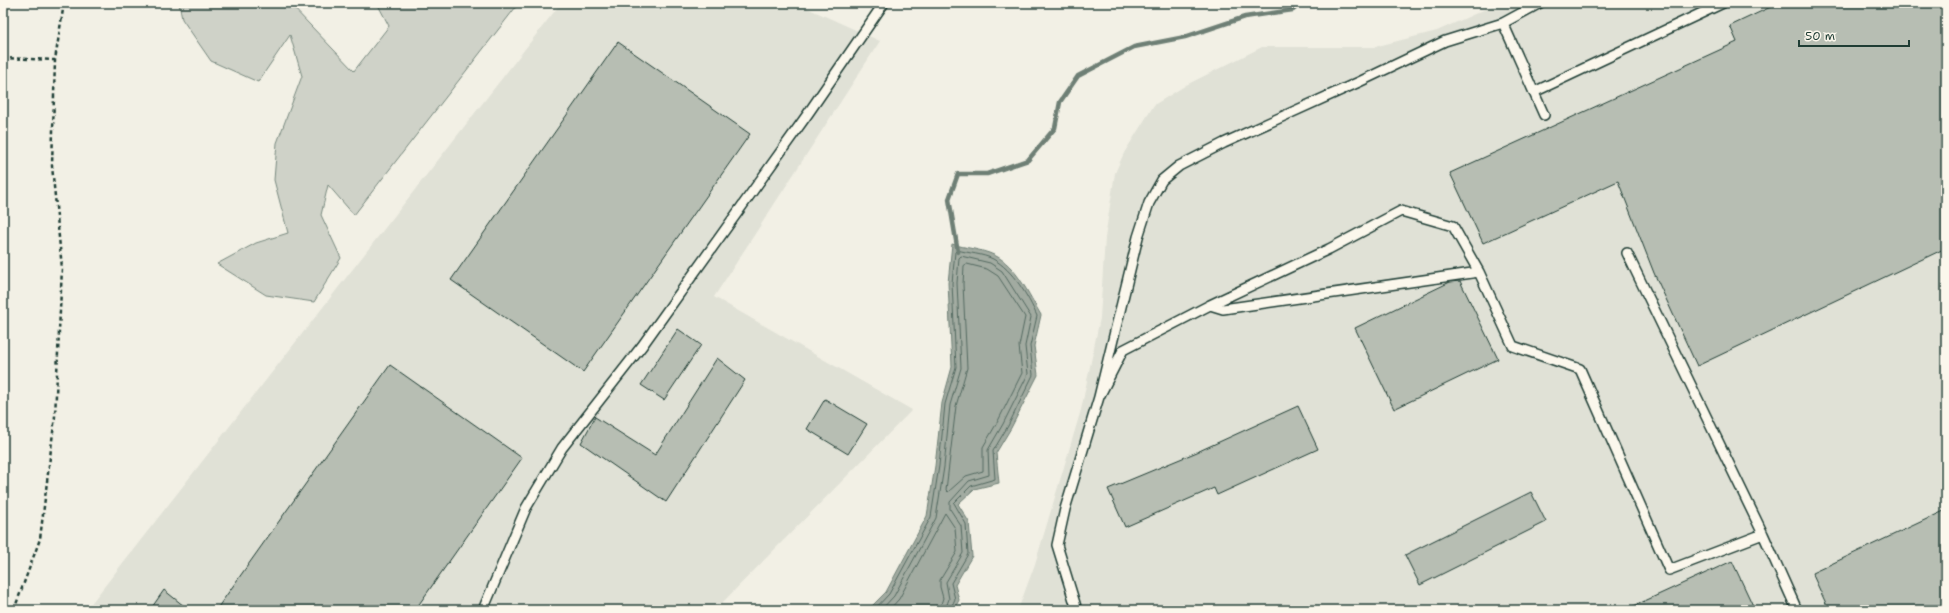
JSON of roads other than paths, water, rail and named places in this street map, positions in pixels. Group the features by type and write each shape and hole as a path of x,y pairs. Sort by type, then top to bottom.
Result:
{"lane":[{"path":"483,610 526,508 562,448 642,346 807,115 884,3"},
{"path":"1077,610 1057,544 1065,509 1099,397 1138,236 1149,203 1162,180 1179,166 1224,143 1445,41 1503,23 1540,3"},
{"path":"1534,92 1723,3"},
{"path":"1503,23 1544,115"},
{"path":"1099,397 1123,350 1210,305 1330,248 1401,211 1453,226 1479,272 1513,346 1580,369 1669,570 1763,534"},
{"path":"1628,253 1798,610"},
{"path":"1210,305 1223,308 1479,272"}],"water":[{"path":"952,244 984,251 994,255 1009,266 1027,290 1041,315 1034,346 1038,375 1011,428 996,453 999,483 974,489 958,504 969,522 972,556 955,585 959,600 954,610 868,610 886,592 927,516 935,466 942,403 952,367 948,283"}],"waterway":[{"path":"958,252 949,199 958,174 987,174 1028,160 1055,128 1060,102 1078,76 1134,47 1185,37 1245,17 1293,10 1301,3"}]}
